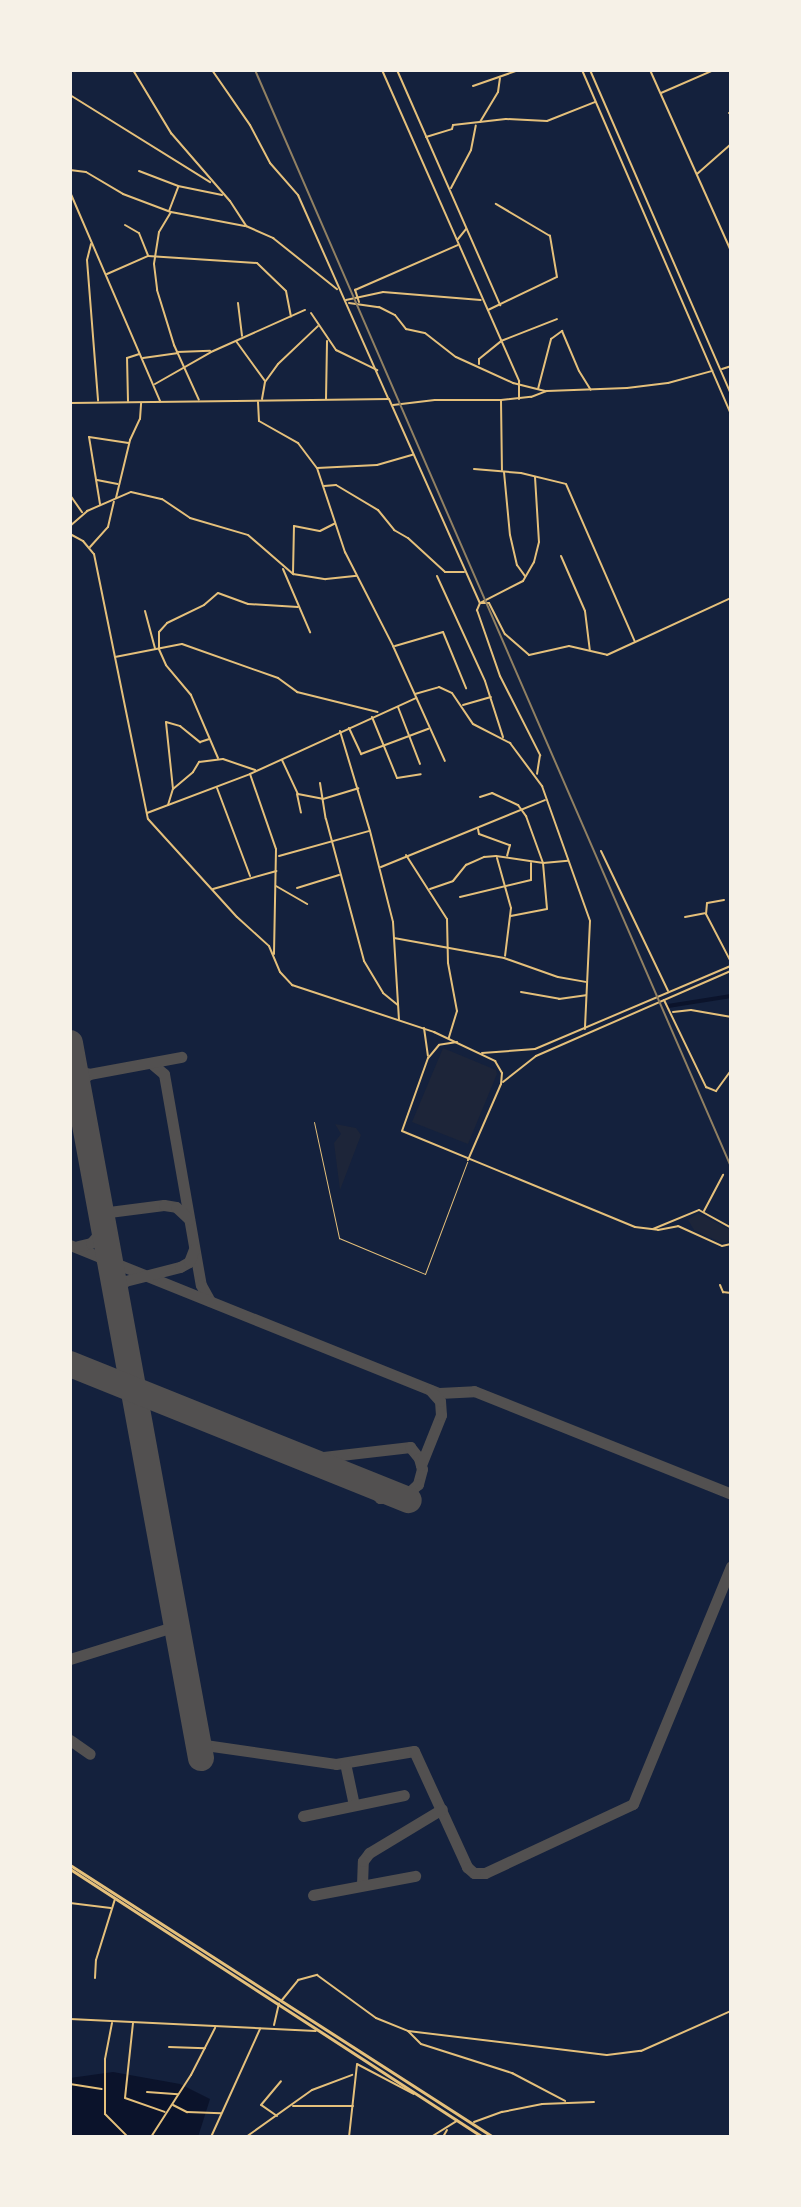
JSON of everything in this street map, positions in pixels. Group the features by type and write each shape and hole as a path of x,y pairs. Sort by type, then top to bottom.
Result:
{"highway":[{"path":"70,1867 281,2002 393,2081 483,2137"},
{"path":"70,1867 493,2137"}],"street":[{"path":"212,70 254,131 270,163 298,195 480,603 477,613 500,676 540,755 541,766 536,776"},
{"path":"382,70 501,341 519,385 519,399"},
{"path":"397,70 500,305"},
{"path":"473,86 519,70"},
{"path":"582,70 731,414"},
{"path":"590,70 731,394"},
{"path":"650,70 731,251"},
{"path":"661,93 714,70"},
{"path":"132,71 165,126 246,226"},
{"path":"450,190 471,150 478,123 496,97 500,78"},
{"path":"70,95 212,182"},
{"path":"426,137 452,129 453,125 512,118 547,121 596,101"},
{"path":"696,175 731,144"},
{"path":"70,170 86,172 123,194 170,211 246,226 273,238 338,290"},
{"path":"139,171 178,186 223,195"},
{"path":"630,181 637,178"},
{"path":"178,186 170,211 160,228 155,256 159,300 199,401"},
{"path":"70,192 160,403"},
{"path":"487,310 558,276 550,236 496,204"},
{"path":"125,225 139,233 148,256"},
{"path":"457,239 466,229"},
{"path":"92,243 87,260 98,403"},
{"path":"360,304 355,290 459,245"},
{"path":"106,274 148,256 221,258 261,264 287,292 291,317"},
{"path":"346,302 402,293 482,300"},
{"path":"346,302 372,304 389,312 406,329 425,333 447,352 519,385 547,391 592,391 668,383 712,371"},
{"path":"238,303 243,338"},
{"path":"154,385 211,352 305,310"},
{"path":"311,313 327,340 347,357 377,370"},
{"path":"479,367 479,359 501,341 557,319"},
{"path":"318,326 278,364 265,382 259,421 298,443 317,468 357,576 393,646 445,761"},
{"path":"538,389 551,339 562,331 579,371 592,391"},
{"path":"236,340 265,382"},
{"path":"326,400 327,340"},
{"path":"702,348 709,345"},
{"path":"128,403 127,358 211,352"},
{"path":"70,363 70,375"},
{"path":"721,370 731,366"},
{"path":"391,405 435,400 519,399 547,391"},
{"path":"70,403 389,399"},
{"path":"501,400 503,472 510,535 517,565 526,577"},
{"path":"90,547 108,527 129,443 140,419 141,403"},
{"path":"100,505 90,435 129,443"},
{"path":"317,468 377,465 414,455"},
{"path":"474,469 565,483 636,643"},
{"path":"480,603 516,586 526,577 539,547 535,477"},
{"path":"96,480 118,484"},
{"path":"323,486 336,485 378,510 394,530 408,538 445,572 465,571"},
{"path":"70,526 83,513 131,492 162,499 190,518 248,535 293,574 326,579 357,576"},
{"path":"70,495 83,513"},
{"path":"293,574 294,526 320,531 335,523"},
{"path":"70,534 90,547 99,571 146,813 158,832 274,955"},
{"path":"561,556 585,611 590,651"},
{"path":"283,568 310,632"},
{"path":"437,576 492,697 503,737 536,776 547,799 590,921 585,1029"},
{"path":"157,650 159,632 167,623 208,602 214,594 223,593 248,604 298,607"},
{"path":"480,603 489,603 505,634 529,655 565,646 607,655 731,598"},
{"path":"145,611 157,650 174,679 191,695 218,758"},
{"path":"393,646 415,637 443,632 466,688"},
{"path":"115,657 178,644 206,650 278,678 297,692 379,712"},
{"path":"146,813 250,774 379,712 440,687 452,693 473,724 503,737"},
{"path":"462,705 492,697"},
{"path":"397,706 420,764"},
{"path":"371,716 397,778 421,774"},
{"path":"167,806 173,789 166,722 180,726 200,742 210,739"},
{"path":"348,727 360,754 430,728"},
{"path":"340,731 380,867 394,938 399,1020"},
{"path":"173,789 193,772 198,762 218,758 256,770"},
{"path":"282,758 297,793 301,813"},
{"path":"250,774 268,819 277,856 274,955 280,972 292,985 424,1028 481,1053 500,1068 501,1084 468,1160"},
{"path":"320,783 364,961 383,993 399,1006"},
{"path":"217,786 250,876"},
{"path":"297,793 323,799 358,788"},
{"path":"480,797 494,793 522,811 543,863 547,909 511,916"},
{"path":"380,867 547,799"},
{"path":"477,828 479,834 510,845 507,857"},
{"path":"277,856 370,831"},
{"path":"601,851 668,992"},
{"path":"406,855 445,912 457,1011 449,1038"},
{"path":"429,889 453,881 467,864 496,856 543,863 569,860"},
{"path":"496,856 511,916 504,958"},
{"path":"460,897 532,879 530,861"},
{"path":"212,889 276,871"},
{"path":"297,888 341,875"},
{"path":"275,886 307,904"},
{"path":"481,1053 524,1052 585,1029 731,964 706,913 707,903 724,900"},
{"path":"685,917 706,913"},
{"path":"394,938 504,958 558,977 587,982"},
{"path":"501,1084 536,1056 731,971"},
{"path":"521,992 559,999 586,995"},
{"path":"664,1000 710,1090 716,1091 731,1070"},
{"path":"672,1012 691,1010 731,1017"},
{"path":"424,1028 428,1058"},
{"path":"458,1042 439,1045 428,1058 402,1131 635,1227 651,1230 681,1226 731,1249"},
{"path":"703,1212 723,1175"},
{"path":"651,1230 694,1211 703,1212 730,1226"},
{"path":"688,1215 689,1228"},
{"path":"726,1246 731,1244"},
{"path":"720,1285 723,1292 731,1293"},
{"path":"95,1978 96,1960 116,1896"},
{"path":"70,1903 113,1908"},
{"path":"273,2026 281,2002 298,1980 317,1975 376,2018 408,2031 607,2055 641,2051 731,2011"},
{"path":"70,2019 216,2027 273,2026 320,2031"},
{"path":"112,2022 103,2089 105,2116 128,2137"},
{"path":"133,2023 125,2098 167,2113"},
{"path":"151,2137 216,2027"},
{"path":"211,2137 261,2027"},
{"path":"408,2031 421,2044 512,2073 565,2101"},
{"path":"169,2047 206,2048"},
{"path":"349,2137 355,2106 353,2074 359,2063 414,2094"},
{"path":"246,2137 312,2090 353,2074"},
{"path":"278,2117 261,2105 281,2081"},
{"path":"70,2084 103,2089"},
{"path":"147,2092 179,2094"},
{"path":"471,2123 565,2101 594,2102"},
{"path":"172,2105 187,2112 223,2113"},
{"path":"292,2106 355,2106"},
{"path":"482,2130 484,2118"},
{"path":"431,2137 458,2121"},
{"path":"443,2137 447,2129"}],"lane":[{"path":"314,1122 339,1238 425,1274 468,1160"}],"shaded area":[{"path":"443,1048 496,1070 468,1144 412,1122"},
{"path":"335,1124 356,1128 361,1135 340,1190 334,1143 341,1134"},
{"path":"698,1213 730,1230 731,1241 722,1243 694,1230 688,1220"},
{"path":"113,2072 180,2084 210,2099 198,2137 70,2137 70,2078"}],"waterway":[{"path":"668,1006 731,996"}],"taxiway":[{"path":"89,1074 181,1057"},
{"path":"74,1062 80,1071 89,1074 81,1080 79,1093"},
{"path":"151,1063 164,1074 201,1285 210,1301"},
{"path":"97,1191 101,1205 109,1212 164,1205 176,1207 189,1219"},
{"path":"78,1246 91,1243 109,1222"},
{"path":"70,1245 439,1393 474,1391 731,1494"},
{"path":"117,1300 119,1288 125,1281 180,1267 189,1262 194,1249"},
{"path":"101,1259 113,1279"},
{"path":"421,1465 441,1415 440,1401 430,1390"},
{"path":"306,1459 410,1447 419,1458 422,1469 418,1484 403,1498 380,1498 364,1482"},
{"path":"198,1744 336,1764 414,1751 467,1867 474,1873 485,1873 633,1804 731,1566"},
{"path":"70,1659 176,1626"},
{"path":"70,1740 90,1754"},
{"path":"345,1763 354,1805"},
{"path":"303,1816 404,1795"},
{"path":"362,1885 363,1861 369,1853 442,1809"},
{"path":"313,1895 415,1876"}],"runway":[{"path":"70,1043 201,1758"},
{"path":"70,1364 409,1500"}],"railway":[{"path":"255,70 731,1167"}]}
